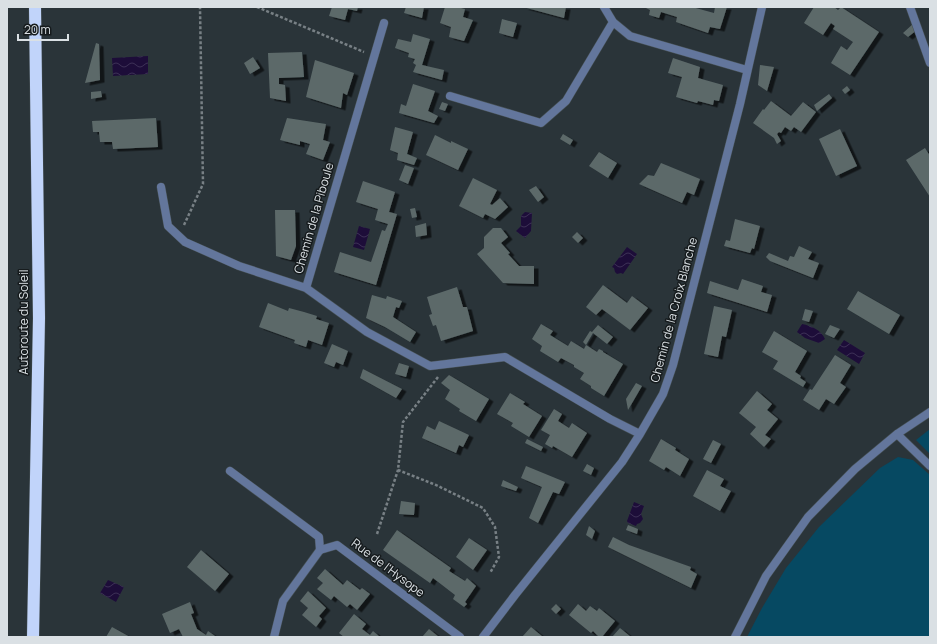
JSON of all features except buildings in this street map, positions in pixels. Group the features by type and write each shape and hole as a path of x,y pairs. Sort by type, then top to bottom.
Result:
{"highway":[{"name":"Autoroute du Soleil","path":"33,637 39,318 35,7"}],"street":[{"path":"604,7 613,22 630,36 747,70"},
{"name":"Chemin de la Croix Blanche","path":"483,637 622,462 663,394 673,365 738,112 762,7"},
{"path":"910,7 930,64"},
{"name":"Chemin de la Piboule","path":"384,22 306,288 367,332 430,366 505,357 610,419 640,434"},
{"path":"450,96 541,123 566,101 613,22"},
{"path":"161,187 168,226 185,242 239,266 306,288"},
{"path":"735,637 766,576 808,517 855,469 897,434 930,412"},
{"path":"897,434 930,466"},
{"path":"230,471 319,537 320,550 284,601 274,637"},
{"name":"Rue de l'Hysope","path":"320,550 337,545 460,637"}],"path":[{"path":"179,237 203,184 200,7"},
{"path":"257,7 374,56"},
{"path":"377,534 398,470 403,422 449,363"},
{"path":"398,470 436,484 483,508 495,527 499,557 490,573"}],"shaded area":[{"path":"930,429 930,454 916,440"},
{"path":"898,457 913,460 930,475 930,637 747,637 762,608 786,568 819,527 880,468"}],"water":[{"path":"148,56 148,74 113,76 112,58"},
{"path":"525,212 532,213 531,231 525,238 516,231 521,226 521,216"},
{"path":"359,226 370,229 364,250 353,247"},
{"path":"627,247 637,254 623,274 617,274 612,267"},
{"path":"802,324 816,329 825,339 819,343 805,338 797,332"},
{"path":"844,340 865,353 859,364 837,350"},
{"path":"634,502 644,506 641,514 643,519 636,526 628,523 627,521"},
{"path":"108,580 124,587 116,602 100,593"}]}
